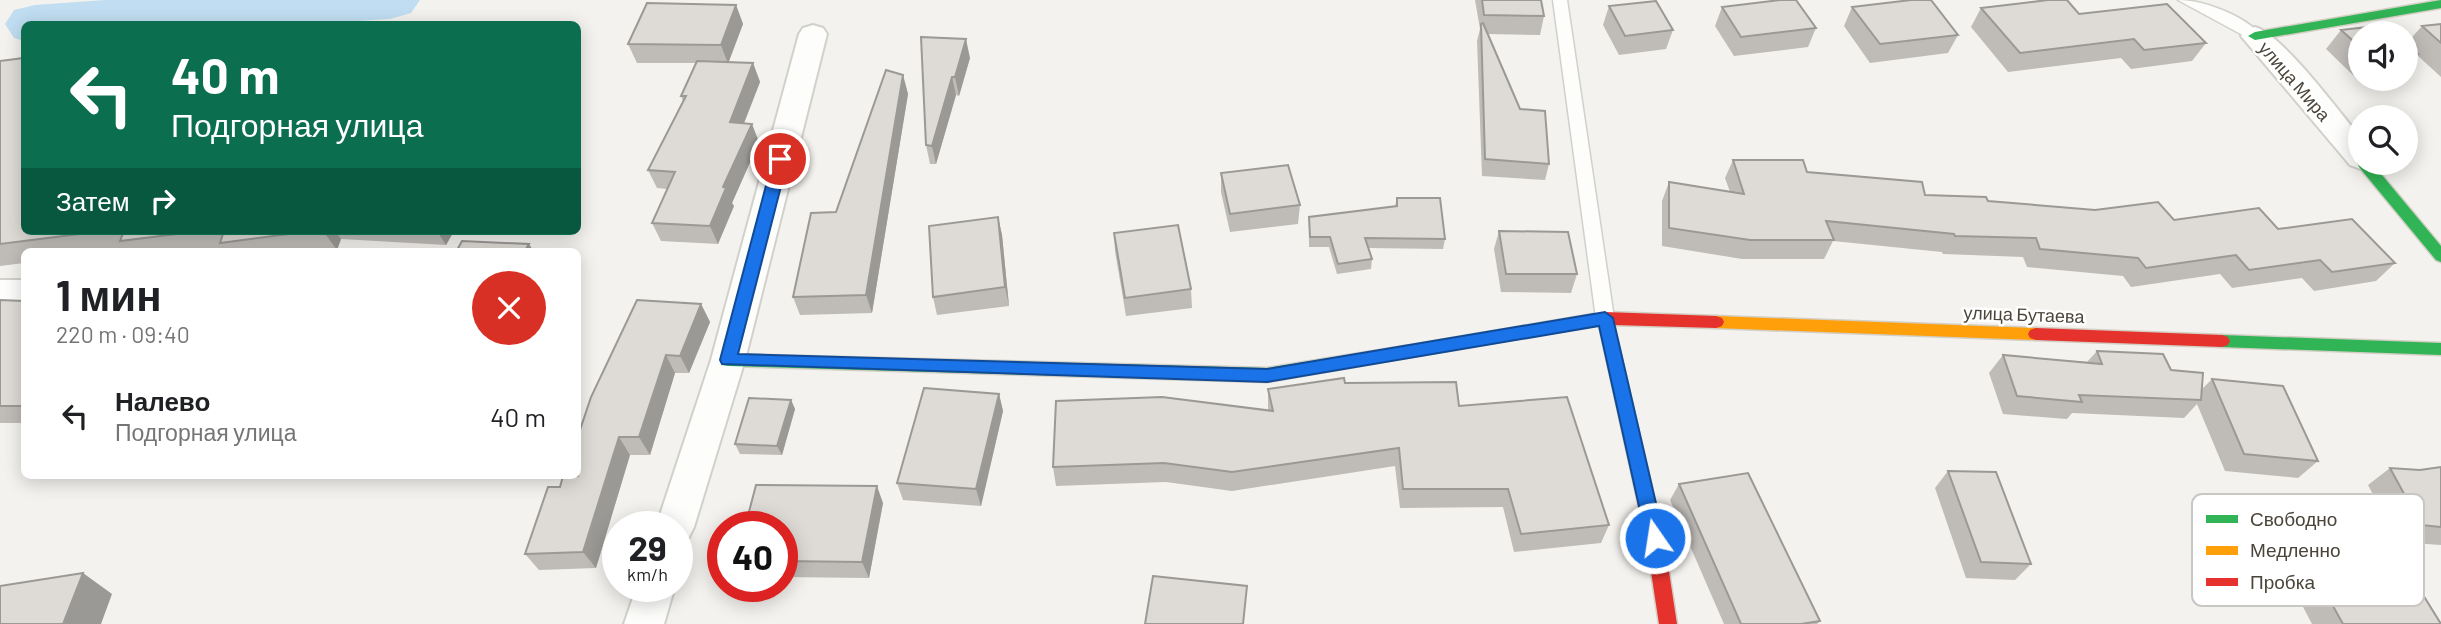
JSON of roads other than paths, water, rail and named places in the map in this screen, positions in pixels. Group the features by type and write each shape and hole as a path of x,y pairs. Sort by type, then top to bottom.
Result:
{"street":[{"path":"2255,36 2441,4"},
{"path":"680,511 728,360 813,34"},
{"name":"улица Мира","path":"2255,36 2286,68 2348,142"},
{"path":"2374,175 2441,256"},
{"path":"0,292 21,292"},
{"name":"улица Бутаева","path":"728,360 1267,376 1605,318 2441,349"},
{"path":"1605,318 1655,538 1668,624"},
{"path":"644,624 651,602"}],"lane":[{"path":"1560,0 1605,318"},
{"path":"2185,0 2222,16 2255,36"}],"waterway":[{"path":"79,21 390,0"}]}
